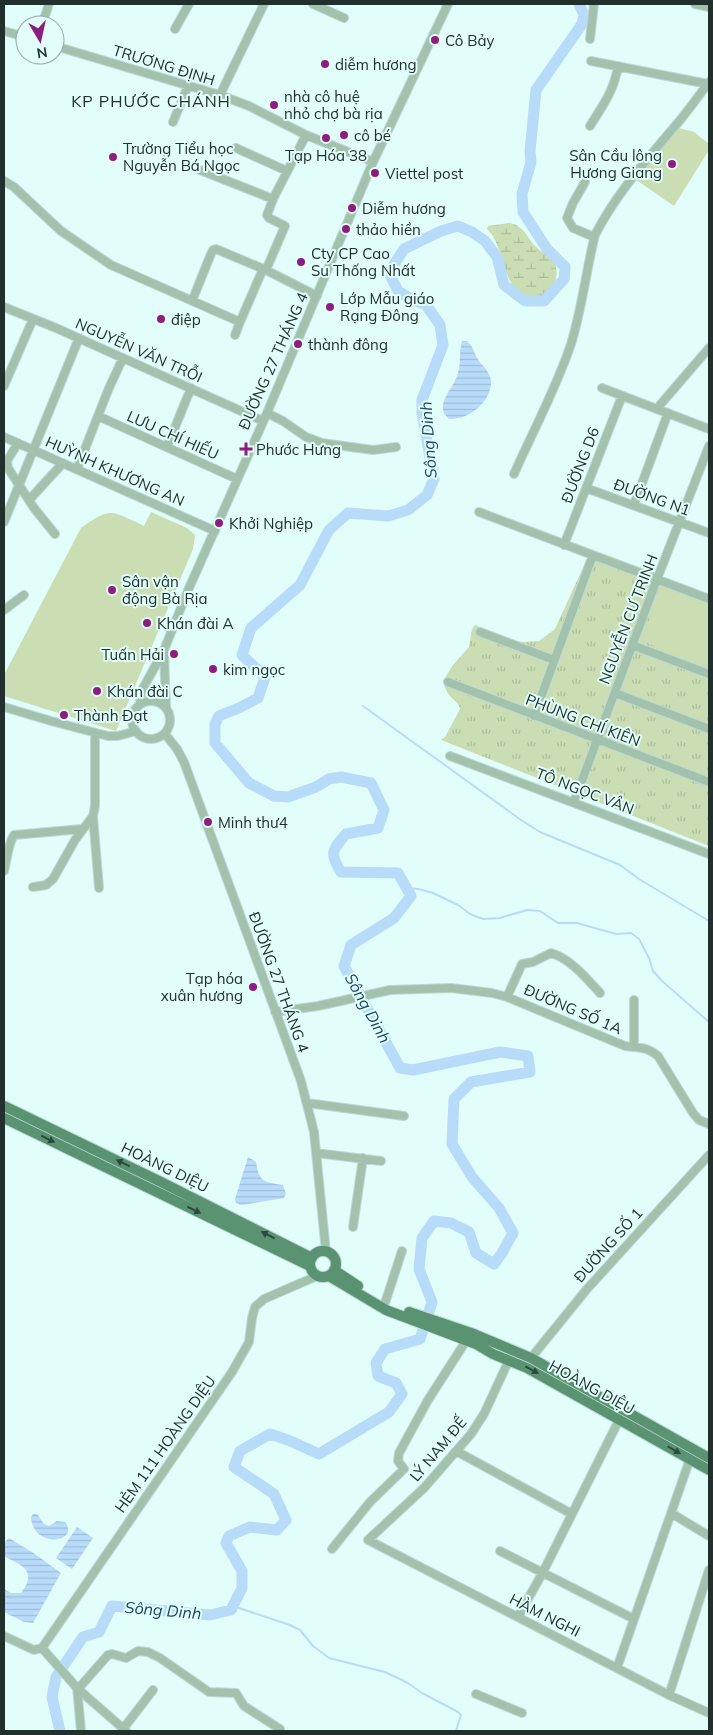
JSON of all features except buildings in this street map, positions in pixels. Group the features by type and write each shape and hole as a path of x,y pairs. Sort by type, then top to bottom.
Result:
{"main road":[{"name":"HOÀNG DIỆU","path":"4,1106 161,1182 311,1262"},
{"name":"HOÀNG DIỆU","path":"4,1118 311,1262"},
{"path":"318,1252 326,1252 334,1259 331,1273 324,1277 316,1276 311,1270 311,1262 318,1252"},
{"path":"331,1273 409,1316"},
{"path":"331,1273 376,1305 457,1333"},
{"name":"HOÀNG DIỆU","path":"457,1333 531,1358 690,1460 709,1470"},
{"name":"HOÀNG DIỆU","path":"457,1333 466,1341 528,1368 626,1419 709,1458"}],"street":[{"path":"174,29 189,4"},
{"path":"220,96 264,4"},
{"path":"313,4 344,18"},
{"name":"ĐƯỜNG 27 THÁNG 4","path":"140,704 140,695 143,688 164,650 373,162 448,4"},
{"path":"590,39 594,4"},
{"path":"695,4 709,7"},
{"name":"TRƯƠNG ĐỊNH","path":"65,49 249,106 306,135 373,162"},
{"path":"514,474 570,345 577,323 594,237 601,223 645,160 681,119 708,83 591,61"},
{"path":"590,126 611,94 618,66"},
{"path":"173,122 188,86"},
{"path":"235,335 285,226 269,218 267,215 273,199 306,135"},
{"path":"236,148 287,172"},
{"path":"200,170 273,199"},
{"path":"4,181 14,187 62,231 103,259 120,269 240,322"},
{"path":"585,182 572,203 567,218 573,228 594,237"},
{"path":"192,301 213,250 220,250 264,269 317,296"},
{"name":"NGUYỄN VĂN TRỖI","path":"4,307 191,388 265,417 282,421 306,438 322,443 373,450 396,448"},
{"path":"4,386 6,376 33,319"},
{"path":"4,522 78,338"},
{"path":"660,405 709,348"},
{"path":"77,469 123,358"},
{"path":"167,447 191,388"},
{"path":"602,388 709,429"},
{"name":"ĐƯỜNG D6","path":"564,544 622,396"},
{"path":"634,505 668,413"},
{"name":"LƯU CHÍ HIẾU","path":"98,416 237,479"},
{"name":"HUỲNH KHƯƠNG AN","path":"4,437 215,531"},
{"path":"18,443 7,464 29,500 55,534"},
{"name":"NGUYỄN CƯ TRINH","path":"574,802 709,446"},
{"path":"29,500 63,463"},
{"name":"ĐƯỜNG N1","path":"586,488 709,533"},
{"path":"479,512 709,599"},
{"path":"534,716 593,555"},
{"path":"4,610 24,595"},
{"path":"480,632 554,660"},
{"path":"632,645 709,674"},
{"name":"ĐƯỜNG 27 THÁNG 4","path":"164,650 166,707"},
{"name":"PHÙNG CHÍ KIÊN","path":"448,682 709,782"},
{"path":"615,693 709,729"},
{"path":"151,700 166,707 171,717 171,723 165,734 153,739 139,735 132,722 132,716 140,704 151,700"},
{"path":"4,707 94,733 118,736 136,731"},
{"path":"94,733 95,801 93,816 99,888"},
{"name":"ĐƯỜNG 27 THÁNG 4","path":"165,734 177,749 184,762 307,1103 314,1132 326,1252"},
{"name":"TÔ NGỌC VÂN","path":"450,756 709,854"},
{"path":"33,887 46,885 53,880 82,829 93,816"},
{"path":"4,871 10,843 14,835 82,829"},
{"path":"507,997 522,964 533,962 551,953 558,955 579,971 600,993"},
{"name":"ĐƯỜNG SỐ 1A","path":"275,1012 347,1000 390,990 451,988 492,993 507,997 602,1038 625,1046 650,1049 658,1056 693,1113 699,1120 709,1124"},
{"path":"634,1000 634,1047"},
{"path":"307,1103 404,1116"},
{"path":"316,1153 381,1161"},
{"name":"ĐƯỜNG SỐ 1","path":"531,1358 587,1289 709,1154"},
{"path":"353,1228 363,1158"},
{"path":"386,1303 402,1251"},
{"name":"HẺM 111 HOÀNG DIỆU","path":"42,1648 232,1372 249,1342 255,1307 264,1299 316,1276"},
{"path":"332,1549 370,1502 404,1469 398,1461 399,1453 428,1400 466,1341"},
{"name":"LÝ NAM ĐẾ","path":"368,1540 424,1488 456,1451 484,1414 509,1360"},
{"path":"518,1617 572,1514 626,1419"},
{"path":"456,1451 572,1514"},
{"path":"616,1668 690,1460"},
{"path":"671,1513 709,1536"},
{"name":"HÀM NGHI","path":"368,1540 669,1695 709,1713"},
{"path":"500,1551 634,1619"},
{"path":"669,1695 709,1570"},
{"path":"4,1636 34,1650 42,1648 78,1688 125,1730 152,1690"},
{"path":"81,1731 78,1688 108,1655 126,1658 138,1651 143,1651 160,1658 210,1692 236,1693 244,1706 280,1729"},
{"path":"476,1694 522,1713"}],"green space":[{"name":"Sân Cầu lông Hương Giang","path":"675,127 694,132 709,144 709,150 674,206 632,177"},
{"path":"509,223 516,225 526,233 534,245 550,258 555,265 556,278 550,292 544,297 537,299 527,298 519,293 508,276 494,238 487,229 488,226"},
{"name":"Sân vận động Bà Rịa","path":"151,512 187,528 195,535 193,549 116,731 4,696 4,675 81,528 99,516 112,513 144,526"},
{"path":"591,550 657,573 665,582 647,634 709,660 709,846 441,740 445,737 460,709 448,693 443,681 453,665 469,647 472,629 475,625 514,641 539,641 555,629"},
{"path":"661,585 709,603 709,667 642,641"}],"water":[{"path":"462,341 467,341 471,345 477,358 490,376 491,384 482,404 470,414 456,419 449,419 444,414 444,402 458,373"},
{"path":"248,1157 256,1162 261,1178 267,1182 283,1185 286,1194 284,1198 242,1205 236,1203 235,1199"},
{"path":"33,1514 37,1514 44,1524 49,1526 57,1521 65,1522 68,1529 67,1534 62,1538 55,1539 39,1535 34,1528 31,1517"},
{"path":"77,1527 93,1538 72,1569 56,1558"},
{"path":"9,1538 61,1573 33,1623 24,1622 4,1612 4,1589 11,1593 21,1593 28,1579 25,1569 4,1556 4,1543"}],"waterway":[{"name":"Sông Dinh","path":"60,1731 52,1697 56,1677 83,1637 99,1632 112,1606 210,1615 231,1610 242,1588 242,1571 226,1543 229,1536 250,1527 277,1530 286,1520 274,1494 234,1467 240,1451 270,1434 319,1454 389,1412 402,1394 396,1383 378,1376 376,1363 385,1349 420,1339 432,1302 419,1269 422,1238 434,1221 451,1223 469,1232 476,1253 494,1264 513,1233 499,1208 472,1177 452,1144 454,1099 471,1082 530,1072 528,1056 500,1052 413,1070 400,1068 344,966 351,945 394,918 411,896 398,873 341,872 335,860 335,848 346,834 378,828 384,810 371,783 341,777 329,779 316,787 288,797 274,796 249,783 215,743 215,724 219,716 258,698 265,677 242,655 251,628 300,585 329,530 348,513 388,516 408,510 427,495 434,479 422,413 422,400 443,345 440,325 426,305 398,291 391,277 393,266 404,249 441,231 458,226 472,232 485,241 497,257 504,285 525,301 544,301 564,279 565,267 547,249 523,212 522,194 531,162 530,151 536,90 582,24 584,15 579,4"},
{"path":"363,706 540,832 620,865 639,879 709,921"},
{"path":"407,888 433,893 458,905 470,914 483,919 500,918 527,910 540,911 558,923 577,923 616,934 631,933 639,939 649,958 653,971 709,1022"},
{"path":"233,1606 300,1630 313,1646 329,1658 385,1672 406,1682 422,1693 458,1712 461,1715 456,1731"}],"place":[{"name":"Cô Bảy","path":"435,40"},
{"name":"diễm hương","path":"325,64"},
{"name":"nhà cô huệ nhỏ chợ bà rịa","path":"274,105"},
{"name":"cô bé","path":"344,135"},
{"name":"Tạp Hóa 38","path":"326,138"},
{"name":"Trường Tiểu học Nguyễn Bá Ngọc","path":"113,157"},
{"name":"Sân Cầu lông Hương Giang","path":"672,164"},
{"name":"Viettel post","path":"375,173"},
{"name":"Diễm hương","path":"352,208"},
{"name":"thảo hiền","path":"346,229"},
{"name":"Cty CP Cao Su Thống Nhất","path":"301,262"},
{"name":"Lớp Mẫu giáo Rạng Đông","path":"330,307"},
{"name":"điệp","path":"161,319"},
{"name":"thành đông","path":"298,344"},
{"name":"Phước Hưng","path":"246,449"},
{"name":"Khởi Nghiệp","path":"219,523"},
{"name":"Sân vận động Bà Rịa","path":"112,590"},
{"name":"Khán đài A","path":"147,623"},
{"name":"Tuấn Hải","path":"174,654"},
{"name":"kim ngọc","path":"213,669"},
{"name":"Khán đài C","path":"97,691"},
{"name":"Thành Đạt","path":"64,715"},
{"name":"Minh thư4","path":"208,822"},
{"name":"Tạp hóa xuân hương","path":"253,987"}],"district":[{"name":"KP PHƯỚC CHÁNH","path":"151,101"}]}
